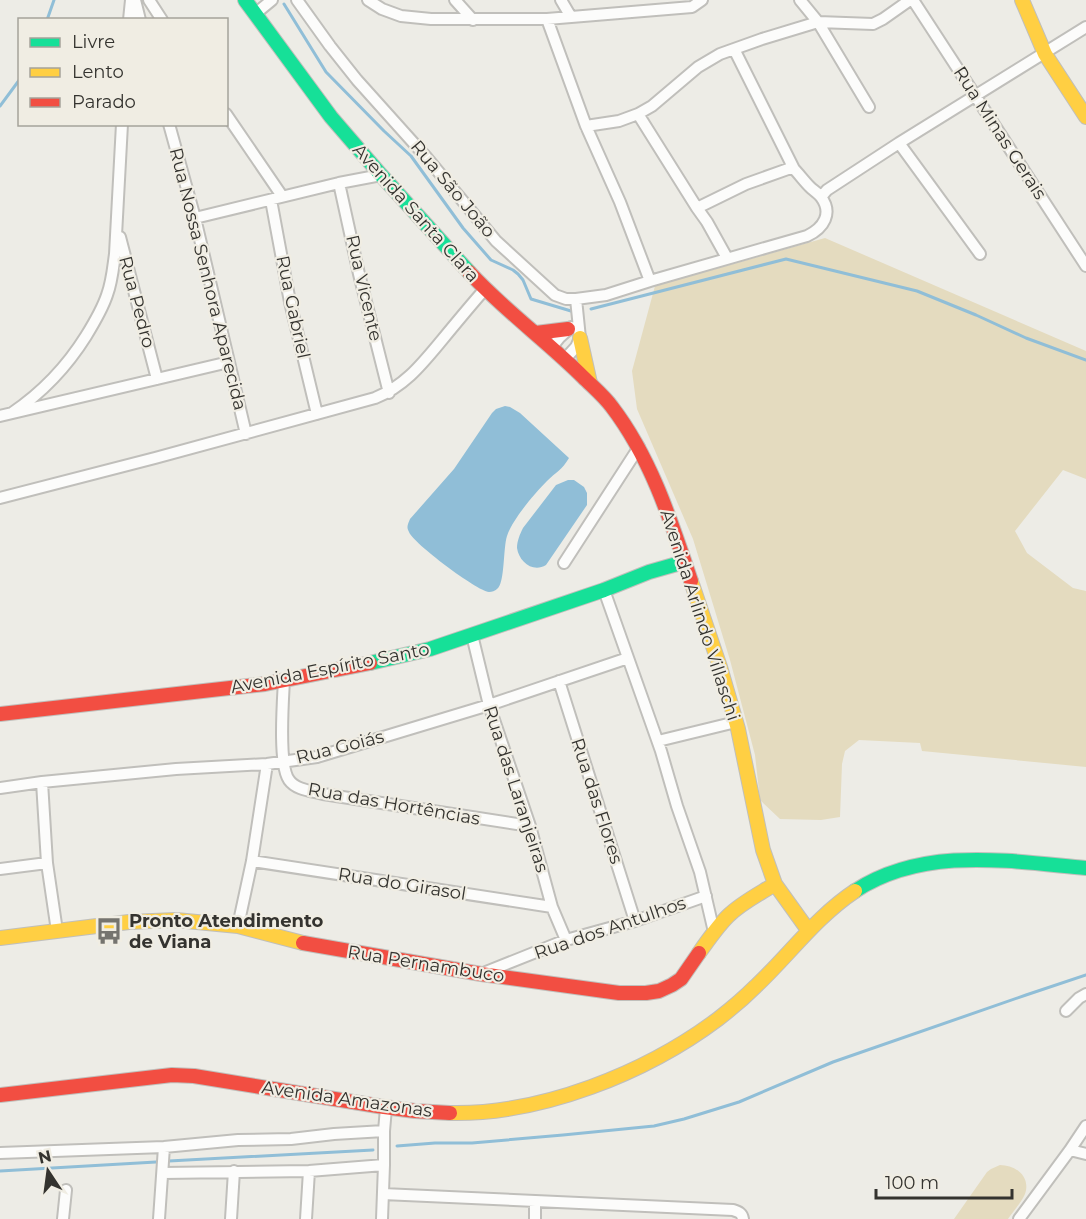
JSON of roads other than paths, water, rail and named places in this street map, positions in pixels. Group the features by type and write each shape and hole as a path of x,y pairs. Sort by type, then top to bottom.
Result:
{"street":[{"path":"129,18 133,0"},
{"path":"133,0 139,18"},
{"path":"149,0 161,18"},
{"name":"Avenida Santa Clara","path":"245,0 331,117 381,176 485,289 565,359 611,405"},
{"path":"255,14 272,0"},
{"name":"Rua São João","path":"297,0 357,80 427,158 496,241 555,295 566,299 606,295 807,236 822,226 826,218 826,207 821,196"},
{"path":"368,0 382,9 401,16 473,20 571,17 702,0"},
{"path":"455,0 473,20"},
{"path":"561,0 571,17"},
{"path":"800,0 818,22 869,107"},
{"path":"586,126 619,121 638,114 652,106 698,67 720,54 818,22 873,24 912,0"},
{"name":"Rua Minas Gerais","path":"912,0 1086,266"},
{"path":"1022,0 1045,54 1086,117"},
{"path":"547,19 586,126 620,202 650,281"},
{"path":"734,49 794,169 821,196 826,190 899,143 1086,27"},
{"path":"638,114 707,222 727,258"},
{"path":"228,117 282,196"},
{"path":"12,412 30,401 57,376 78,348 99,314 108,294 113,274 122,126"},
{"name":"Rua Nossa Senhora Aparecida","path":"170,126 195,218 246,434"},
{"path":"899,143 980,254"},
{"path":"697,208 746,184 794,169"},
{"path":"195,218 339,183 381,176"},
{"name":"Rua Vicente","path":"339,183 389,393"},
{"name":"Rua Gabriel","path":"271,200 290,302 317,414"},
{"name":"Rua Pedro","path":"117,225 157,379"},
{"path":"0,498 246,434 389,393 420,366 485,289"},
{"path":"576,299 573,325 580,338 590,385"},
{"path":"536,333 573,325"},
{"path":"552,348 573,325"},
{"path":"565,359 576,347 580,338"},
{"path":"0,416 229,363"},
{"name":"Avenida Arlindo Villaschi","path":"611,405 639,447 673,528 736,722 763,850 775,884 808,930"},
{"path":"564,562 639,447"},
{"name":"Avenida Espírito Santo","path":"0,714 235,688 386,660 430,649 604,590 649,572 684,562"},
{"path":"604,590 658,741 700,872 714,932"},
{"name":"Rua das Laranjeiras","path":"472,635 489,705 530,826 552,907 566,940"},
{"name":"Rua Goiás","path":"0,788 176,768 267,764 317,757 489,705 628,657"},
{"path":"282,761 284,680"},
{"name":"Rua das Flores","path":"559,681 635,921"},
{"path":"658,741 736,722"},
{"name":"Rua das Hortências","path":"282,761 288,780 300,789 530,826"},
{"path":"238,926 252,861 267,764"},
{"path":"42,782 47,863 57,931"},
{"name":"Avenida Amazonas","path":"0,1095 172,1075 194,1076 386,1108 445,1113 482,1112 549,1100 617,1076 681,1044 720,1018 777,965 808,930 839,901 879,876 926,863 968,859 1086,868"},
{"name":"Rua do Girasol","path":"252,861 552,907"},
{"path":"0,869 47,863"},
{"name":"Rua Pernambuco","path":"0,938 129,922 176,920 238,926 315,946 481,974 619,993 646,993 659,991 681,979 729,915 775,884"},
{"name":"Rua dos Antulhos","path":"481,974 566,940 635,921 706,896"},
{"path":"1066,1011 1086,994"},
{"path":"382,1219 386,1108"},
{"path":"1019,1219 1086,1126"},
{"path":"0,1153 164,1147 384,1131"},
{"path":"159,1219 164,1147"},
{"path":"1070,1150 1086,1154"},
{"path":"163,1173 309,1172 384,1165"},
{"path":"231,1219 234,1172"},
{"path":"306,1219 309,1172"},
{"path":"63,1219 66,1190"},
{"path":"383,1194 733,1210 739,1212 743,1219"},
{"path":"535,1202 535,1219"}],"water":[{"path":"505,406 520,413 569,458 536,492 514,522 507,536 500,586 489,592 472,584 433,556 413,538 407,527 410,519 454,469 492,413"},
{"path":"574,480 584,487 587,493 587,505 546,565 536,568 527,565 517,548 523,528 556,485"}],"waterway":[{"path":"48,18 54,0"},
{"path":"284,4 326,72 411,156 463,228 491,260 518,274 531,299 571,311"},
{"path":"0,106 18,82"},
{"path":"591,309 786,259 917,291 1026,338 1086,360"},
{"path":"397,1146 472,1143 563,1135 654,1126 684,1119 739,1102 833,1062 1086,975"},
{"path":"169,1161 373,1150"},
{"path":"0,1171 156,1162"}],"place":[{"name":"Pronto Atendimento de Viana","path":"109,931"}]}
